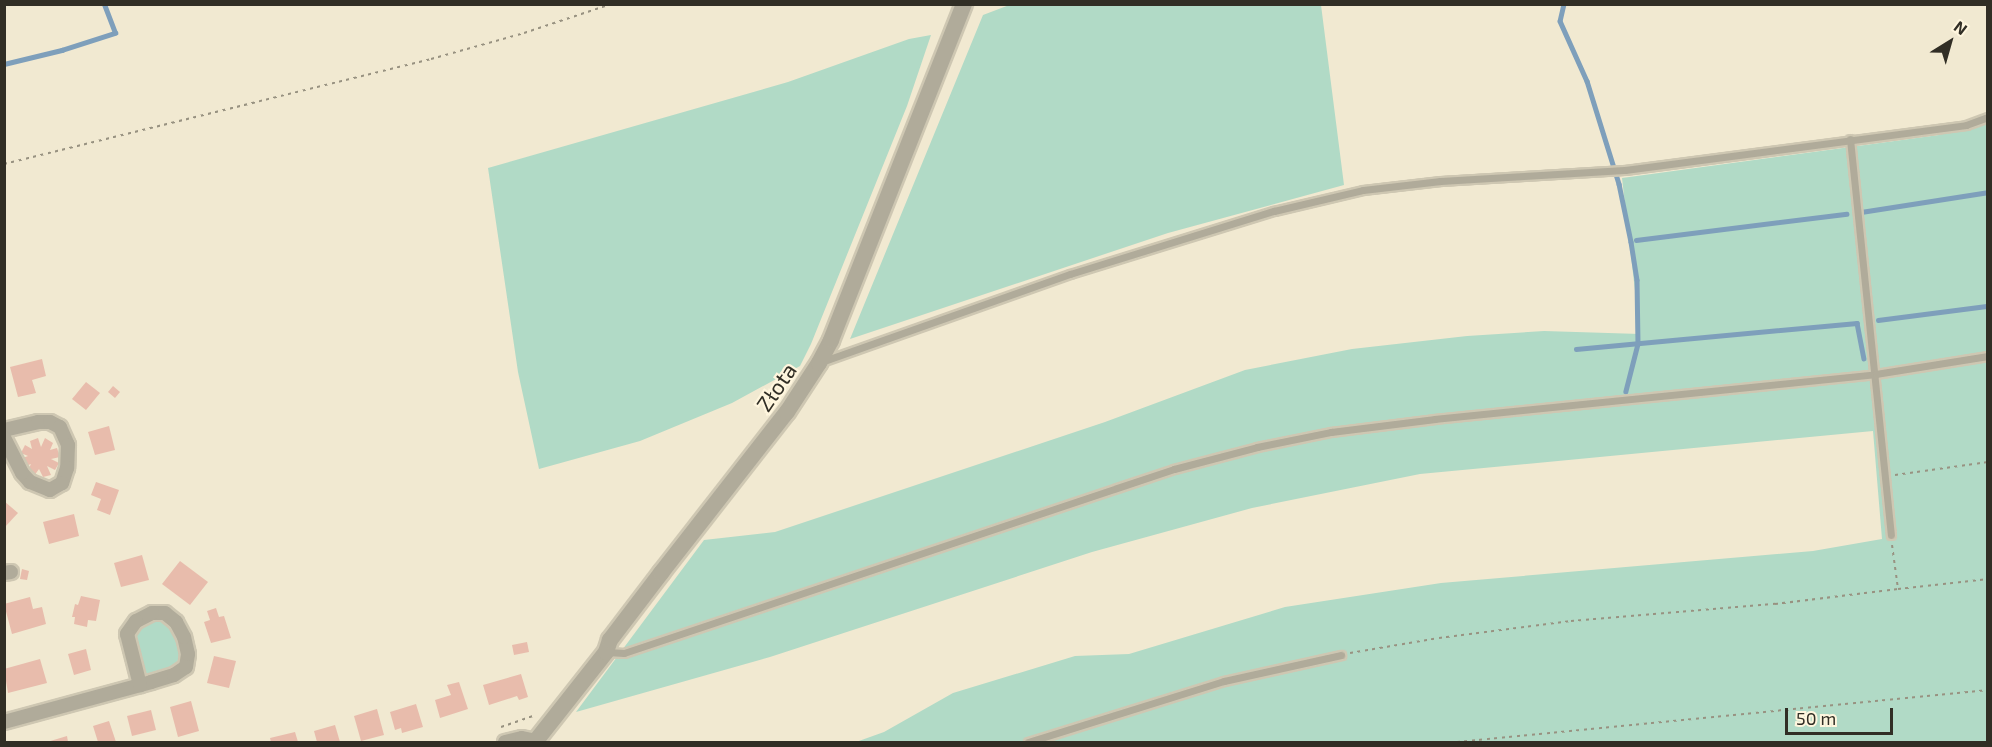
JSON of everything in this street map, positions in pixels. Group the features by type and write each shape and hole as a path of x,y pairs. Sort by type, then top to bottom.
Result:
{"street":[{"name":"Złota","path":"535,742 606,652 610,640 787,412 819,363 831,340 964,4"},
{"path":"4,430 38,422 50,422 60,427 68,445 67,468 62,483 50,490 30,482 22,473 4,438"},
{"path":"4,722 140,685 174,675 186,667 188,654 184,637 176,622 165,613 152,613 136,621 127,634 140,685"},
{"path":"505,742 522,738 535,742"}],"lane":[{"path":"819,363 1070,274 1274,211 1363,190 1440,181 1625,170 1966,125 1988,117"},
{"path":"1851,139 1862,269 1876,374 1891,535"},
{"path":"606,652 624,654 1174,469 1257,447 1331,432 1435,419 1876,374 1988,356"},
{"path":"1028,742 1224,681 1341,654"}],"path":[{"path":"4,164 431,59 524,33 611,4"},
{"path":"1885,477 1988,462"},
{"path":"1891,535 1898,589"},
{"path":"1341,654 1439,638 1571,621 1775,604 1988,579"},
{"path":"1456,742 1988,690"},
{"path":"499,728 545,710"}],"green space":[{"path":"1012,4 1321,5 1344,185 1168,233 850,339 983,15"},
{"path":"931,35 907,106 800,366 732,403 640,441 539,469 518,372 488,168 788,82 909,39"},
{"path":"1987,117 1987,742 856,742 884,732 953,693 1075,656 1129,654 1285,607 1441,583 1813,551 1882,539 1873,431 1420,474 1252,508 1092,552 770,657 576,712 704,540 775,532 1105,422 1245,370 1352,349 1467,336 1544,331 1640,334 1622,178 1939,135 1966,121"},
{"path":"160,619 170,625 181,651 175,669 153,676 143,672 132,644 136,629 148,620"}],"building":[{"path":"42,359 46,376 32,380 36,393 18,397 10,367"},
{"path":"86,382 100,393 86,410 72,399"},
{"path":"113,386 120,392 115,398 108,392"},
{"path":"109,426 115,450 95,455 88,432"},
{"path":"38,438 41,447 45,438 53,443 50,450 57,448 60,457 51,459 59,463 55,470 47,466 51,475 43,477 39,469 34,476 27,472 31,464 23,467 20,459 28,456 21,453 25,445 32,449 30,441"},
{"path":"96,482 119,490 110,515 97,510 101,499 91,495"},
{"path":"4,501 18,513 4,528"},
{"path":"74,514 79,536 49,544 43,522"},
{"path":"142,555 149,580 121,587 114,563"},
{"path":"180,561 208,582 190,605 162,584"},
{"path":"22,569 29,571 27,580 20,579"},
{"path":"81,596 100,600 96,621 88,620 87,627 74,624 75,617 72,617 75,604 78,605"},
{"path":"30,597 33,609 42,607 46,624 12,634 4,604"},
{"path":"216,608 219,617 224,616 231,638 211,643 204,622 210,620 207,611"},
{"path":"527,642 529,652 514,655 512,645"},
{"path":"86,649 91,670 74,675 68,654"},
{"path":"214,656 236,661 229,688 207,683"},
{"path":"40,659 47,683 8,693 4,669"},
{"path":"521,674 528,697 519,700 517,696 489,705 483,685"},
{"path":"459,682 468,709 440,718 435,700 451,695 447,685"},
{"path":"191,701 199,731 178,737 170,707"},
{"path":"416,704 423,727 402,733 401,728 395,730 390,712"},
{"path":"377,709 384,735 361,741 354,716"},
{"path":"151,710 156,730 132,736 127,716"},
{"path":"109,721 116,742 98,742 93,726"},
{"path":"335,725 340,742 317,742 314,731"},
{"path":"295,732 298,742 271,742 270,738"},
{"path":"67,736 68,742 47,742"}],"waterway":[{"path":"4,64 62,50 115,33 104,4"},
{"path":"1564,4 1560,21 1587,81 1619,184 1631,242 1637,280 1638,344 1626,391"},
{"path":"1861,212 1988,192"},
{"path":"1636,240 1846,214"},
{"path":"1878,320 1988,306"},
{"path":"1576,349 1857,323 1864,358"}]}
